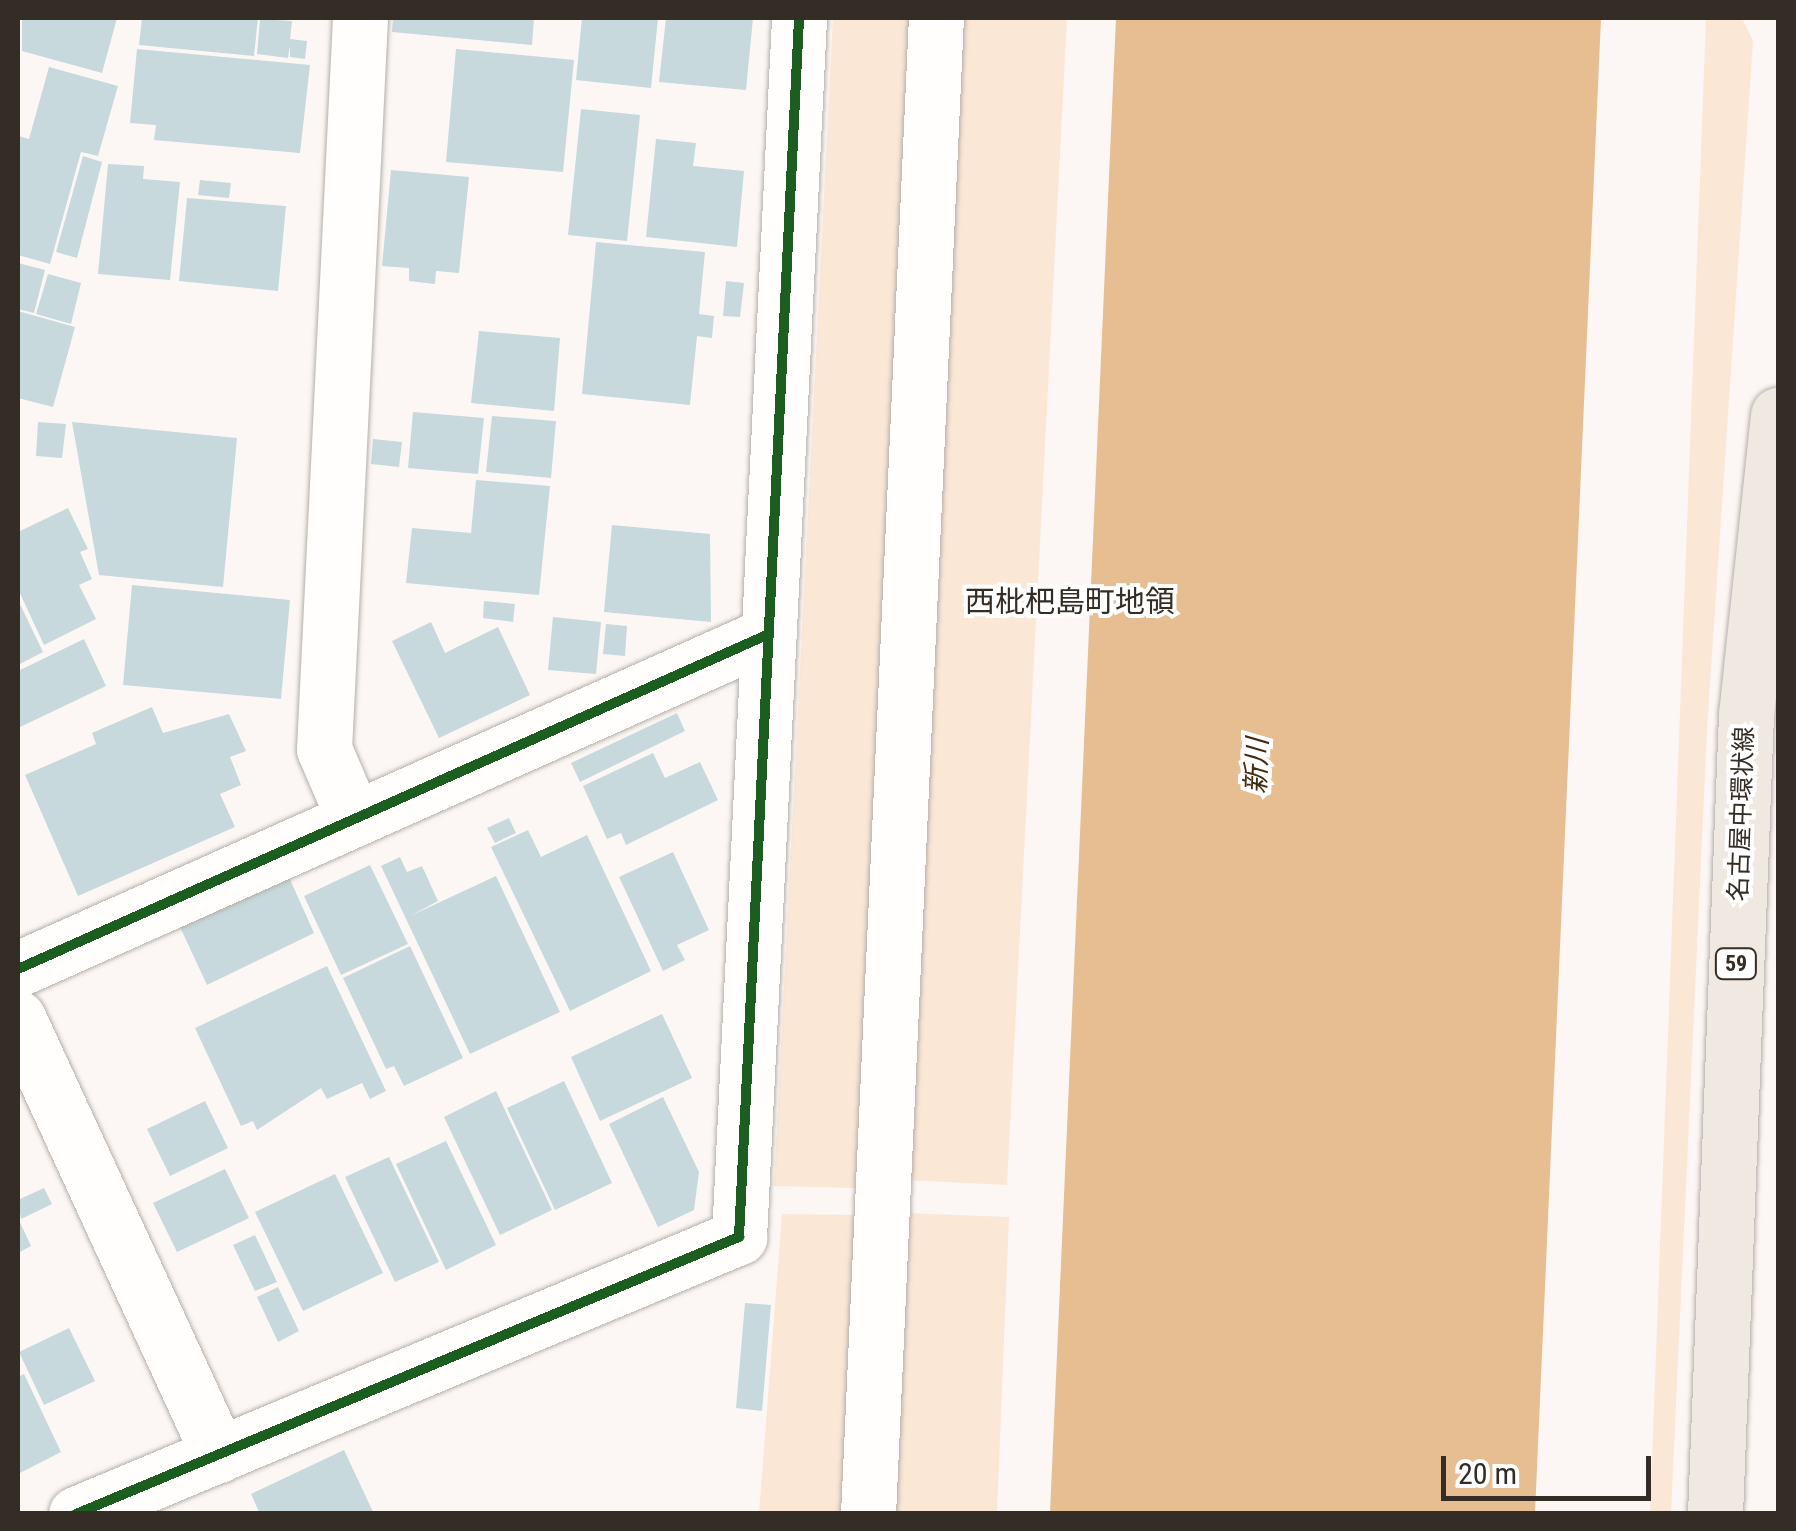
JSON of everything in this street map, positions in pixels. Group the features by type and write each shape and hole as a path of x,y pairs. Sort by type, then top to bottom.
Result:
{"main road":[{"name":"名古屋中環状線","path":"1715,1514 1746,715 1778,416"}],"street":[{"path":"354,819 324,749 360,18"},
{"path":"76,1514 140,1501 218,1455 739,1236 800,18"},
{"path":"868,1514 936,18"},
{"path":"18,969 769,634"},
{"path":"18,1018 218,1455"}],"shaded area":[{"path":"833,18 912,18 858,1188 774,1186"},
{"path":"962,18 1067,18 1007,1185 906,1180"},
{"path":"1706,18 1742,18 1753,41 1707,730 1671,1513 1650,1514"},
{"path":"905,1213 1009,1217 997,1513 893,1514"},
{"path":"782,1214 857,1215 841,1513 759,1514"}],"water":[{"name":"新川","path":"1116,18 1601,18 1535,1513 1050,1513"}],"building":[{"path":"22,18 117,18 102,73 22,51"},
{"path":"142,18 258,18 254,56 139,45"},
{"path":"393,18 534,18 532,45 392,32"},
{"path":"582,18 658,18 651,88 576,80"},
{"path":"666,18 753,18 746,90 659,82"},
{"path":"260,19 292,21 290,39 307,41 305,59 290,57 290,46 288,58 257,54"},
{"path":"137,49 310,65 300,153 154,140 156,125 130,123"},
{"path":"456,49 574,60 563,172 446,162"},
{"path":"49,67 118,86 98,156 81,152 50,264 18,255 18,136 29,139"},
{"path":"581,109 640,115 627,241 568,235"},
{"path":"656,139 696,143 693,166 744,171 737,247 646,237"},
{"path":"83,156 102,162 77,258 56,252"},
{"path":"108,164 144,166 143,179 180,182 170,280 98,274"},
{"path":"391,170 469,177 459,273 436,271 435,284 409,281 409,268 382,266"},
{"path":"200,180 231,183 229,198 198,195"},
{"path":"187,198 286,206 278,291 179,281"},
{"path":"596,242 705,252 699,314 714,316 712,338 697,336 690,405 582,394"},
{"path":"18,263 45,270 34,313 18,309"},
{"path":"48,274 81,283 71,324 36,314"},
{"path":"726,281 744,283 740,317 723,316"},
{"path":"18,311 75,327 53,407 18,398"},
{"path":"479,331 560,338 554,411 471,403"},
{"path":"413,412 484,418 478,474 408,468"},
{"path":"492,416 556,421 551,478 486,472"},
{"path":"38,422 66,424 62,458 36,456"},
{"path":"72,422 237,438 223,587 99,575"},
{"path":"373,439 402,442 399,467 371,464"},
{"path":"476,480 550,486 539,595 406,583 412,528 471,533"},
{"path":"68,508 88,549 80,552 92,579 79,585 96,619 44,645 18,589 18,532"},
{"path":"612,525 710,534 711,622 604,612"},
{"path":"132,585 290,600 281,699 123,685"},
{"path":"18,600 43,652 18,665"},
{"path":"484,601 515,604 513,622 483,618"},
{"path":"553,617 601,622 596,674 548,670"},
{"path":"431,622 445,653 498,627 530,695 439,738 392,641"},
{"path":"606,624 627,626 625,656 603,654"},
{"path":"84,639 106,686 18,728 18,671"},
{"path":"152,707 163,733 229,714 246,751 230,757 241,785 220,794 235,827 78,896 25,775 96,744 92,733"},
{"path":"677,713 685,731 580,782 571,763"},
{"path":"653,753 665,778 700,762 718,800 626,845 621,833 607,839 583,786"},
{"path":"509,818 516,833 495,843 487,828"},
{"path":"528,830 541,857 587,835 651,971 570,1011 491,847"},
{"path":"673,852 709,930 677,945 685,960 663,971 619,877"},
{"path":"400,857 407,872 422,866 438,901 410,916 496,876 560,1012 470,1054 381,866"},
{"path":"370,865 408,944 341,975 304,896"},
{"path":"288,875 314,933 207,985 180,927"},
{"path":"410,946 463,1058 404,1086 394,1066 386,1069 343,978"},
{"path":"327,966 386,1091 370,1099 362,1083 327,1099 321,1088 257,1130 253,1121 241,1126 195,1028"},
{"path":"662,1014 692,1078 600,1121 571,1057"},
{"path":"564,1081 612,1183 555,1210 507,1108"},
{"path":"496,1091 552,1210 500,1235 444,1117"},
{"path":"663,1097 699,1172 694,1210 658,1227 609,1124"},
{"path":"205,1101 228,1148 170,1176 147,1129"},
{"path":"446,1141 496,1245 446,1270 396,1164"},
{"path":"389,1157 439,1262 395,1282 345,1177"},
{"path":"225,1169 249,1218 177,1252 153,1203"},
{"path":"335,1174 383,1273 303,1311 255,1212"},
{"path":"44,1188 52,1204 21,1219 18,1200"},
{"path":"18,1218 31,1246 18,1253"},
{"path":"255,1235 277,1282 255,1291 233,1245"},
{"path":"278,1287 299,1331 278,1342 257,1297"},
{"path":"745,1303 771,1305 762,1411 736,1408"},
{"path":"69,1328 95,1381 44,1405 19,1352"},
{"path":"24,1374 61,1452 18,1474 18,1377"},
{"path":"344,1450 374,1514 260,1514 251,1494"}],"cycle path":[{"path":"76,1514 739,1237 799,18"},
{"path":"18,969 769,634"}],"district":[{"name":"西枇杷島町地領","path":"1070,602"}]}
